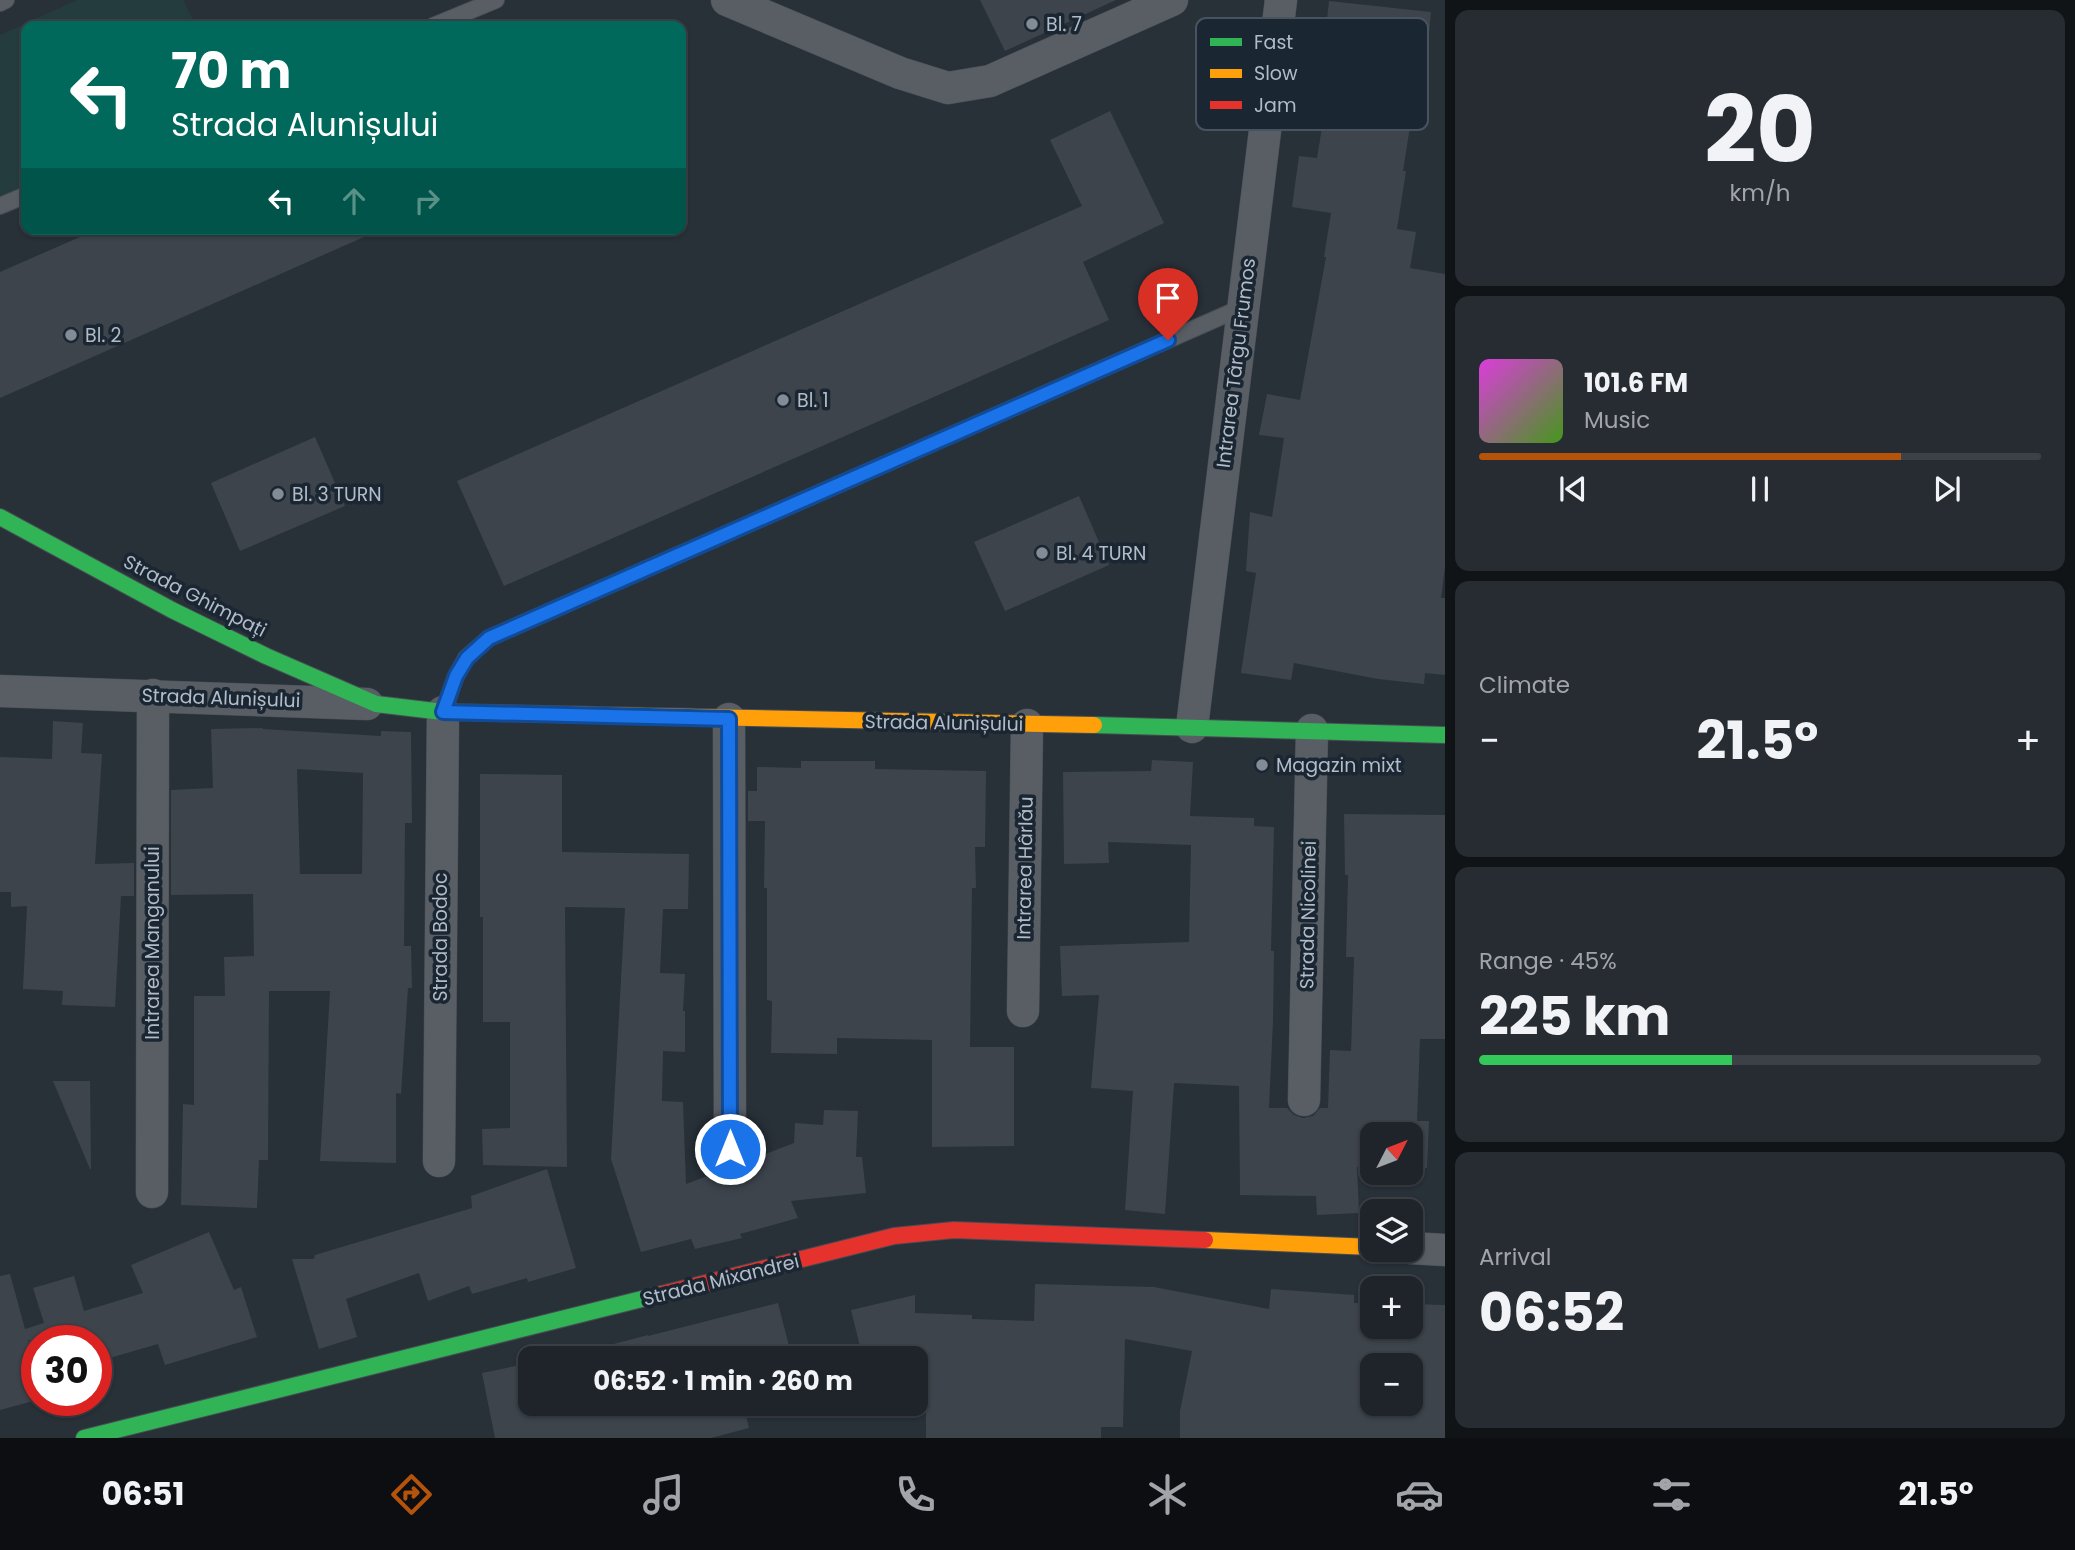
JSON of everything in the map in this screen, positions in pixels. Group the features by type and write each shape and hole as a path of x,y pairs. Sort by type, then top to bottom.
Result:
{"street":[{"path":"727,0 900,73 948,88 990,81 1172,0"},
{"name":"Intrarea Târgu Frumos","path":"1279,18 1281,0"},
{"name":"Intrarea Târgu Frumos","path":"1192,727 1265,130"},
{"name":"Strada Ghimpați","path":"0,517 172,610 376,704"},
{"name":"Strada Alunișului","path":"0,691 376,704 443,712 1192,727 1445,735"},
{"name":"Intrarea Manganului","path":"152,695 152,1192"},
{"name":"Strada Bodoc","path":"439,1161 443,712"},
{"path":"729,719 730,1149"},
{"name":"Intrarea Hârlău","path":"1023,1011 1027,724"},
{"name":"Strada Nicolinei","path":"1304,1100 1312,730"},
{"name":"Strada Mixandrei","path":"84,1438 894,1236 954,1230 1360,1247"},
{"path":"1423,1249 1445,1250"}],"lane":[{"path":"0,3 6,0"},
{"path":"445,21 496,0"},
{"path":"0,206 21,197"},
{"path":"443,712 456,676 467,658 489,638 1243,307"}],"green space":[{"path":"77,0 183,0 194,21 31,21"},
{"path":"21,25 21,190 0,200 0,35"}],"building":[{"name":"Bl. 7","path":"980,0 1116,0 1005,51"},
{"path":"1329,1 1431,12 1428,44 1428,18 1327,18"},
{"name":"Bl. 1","path":"1110,111 1164,223 1083,262 1109,320 504,586 457,481 1082,206 1050,140"},
{"path":"1322,130 1409,130 1397,229 1416,232 1410,268 1445,274 1445,567 1441,598 1445,598 1445,675 1425,673 1424,684 1378,679 1294,663 1291,680 1241,673 1256,573 1246,571 1250,512 1272,517 1284,438 1259,435 1267,394 1300,400 1326,257 1331,213 1292,207 1299,156 1317,158"},
{"name":"Bl. 2","path":"84,235 368,235 0,398 0,272"},
{"name":"Bl. 3 TURN","path":"315,437 345,506 240,551 211,483"},
{"name":"Bl. 4 TURN","path":"1079,496 1109,565 1005,611 974,542"},
{"path":"53,721 83,723 81,753 102,754 95,864 134,863 134,896 121,896 115,1007 62,1005 63,991 23,989 27,906 11,907 11,892 0,892 0,757 52,759"},
{"path":"262,728 381,736 381,731 411,732 412,823 405,823 404,946 411,946 412,988 408,988 401,1094 396,1093 396,1163 320,1161 330,991 269,991 268,1160 259,1160 257,1208 181,1205 183,1104 194,1105 194,996 225,996 224,957 254,956 253,894 171,895 171,790 213,788 211,729","holes":["297,769 363,773 362,874 300,874"]},
{"path":"1152,760 1193,762 1190,816 1254,818 1254,826 1274,827 1271,951 1274,951 1273,1021 1269,1108 1287,1108 1294,1115 1303,1118 1313,1116 1320,1108 1328,1108 1330,1050 1351,1051 1354,957 1346,957 1348,875 1345,875 1344,814 1445,815 1445,1039 1420,1039 1417,1121 1429,1121 1427,1168 1423,1168 1423,1122 1360,1122 1360,1167 1357,1167 1359,1213 1317,1215 1316,1196 1240,1195 1239,1086 1174,1083 1165,1214 1125,1210 1133,1091 1091,1088 1099,995 1062,996 1060,946 1189,942 1191,845 1108,842 1109,863 1064,864 1063,772 1151,771"},
{"path":"801,761 875,761 875,769 986,771 985,847 975,847 976,888 972,888 970,1047 1014,1047 1014,1146 932,1147 932,1040 837,1038 837,1054 771,1053 772,1001 767,1000 767,888 764,888 765,821 748,821 748,791 757,791 757,767 801,768"},
{"path":"480,774 562,775 562,852 689,854 688,909 663,909 660,973 685,974 685,1052 663,1051 662,1101 683,1102 686,1184 794,1143 795,1123 823,1125 824,1110 858,1111 856,1157 862,1157 866,1193 791,1201 798,1218 740,1234 742,1238 695,1249 691,1239 641,1252 611,1159 625,908 565,907 567,1167 483,1165 482,1129 510,1128 510,1022 483,1022"},
{"path":"53,1081 90,1081 91,1169 90,1169"},
{"path":"547,1169 576,1268 528,1282 527,1278 472,1294 469,1286 428,1301 419,1273 346,1299 357,1337 319,1349 292,1259 314,1259 315,1255 472,1208 471,1196"},
{"path":"209,1232 234,1290 241,1287 257,1337 165,1365 158,1344 112,1357 112,1325 38,1325 44,1323 33,1288 74,1276 84,1311 143,1293 131,1265"},
{"path":"10,1274 24,1325 21,1325 21,1404 0,1410 0,1276"},
{"path":"1035,1284 1154,1287 1269,1309 1271,1289 1354,1295 1354,1303 1360,1303 1360,1339 1423,1339 1423,1304 1445,1305 1445,1438 1180,1438 1180,1411 1192,1351 1125,1339 1123,1427 1101,1427 1101,1438 926,1438 928,1346 860,1346 851,1310 915,1295 915,1313 972,1315 972,1319 1034,1321"},
{"path":"778,1303 789,1346 610,1346"},
{"path":"518,1366 518,1416 746,1416 749,1428 711,1438 495,1438 482,1373"}],"traffic: fast":[{"path":"0,517 172,610 266,656 376,704 443,712 547,714"},
{"path":"1094,725 1445,735"},
{"path":"84,1438 662,1294"}],"traffic: slow":[{"path":"547,714 1094,725"},
{"path":"1205,1240 1360,1246"}],"traffic: jam":[{"path":"662,1294 894,1236 954,1230 1205,1240"}],"place":[{"name":"Bl. 7","path":"1032,24"},
{"name":"Bl. 2","path":"71,335"},
{"name":"Bl. 1","path":"783,400"},
{"name":"Bl. 3 TURN","path":"278,494"},
{"name":"Bl. 4 TURN","path":"1042,553"},
{"name":"Magazin mixt","path":"1262,765"}],"route":[{"path":"730,1149 729,719 443,712 456,676 467,658 489,638 1168,340"}]}
